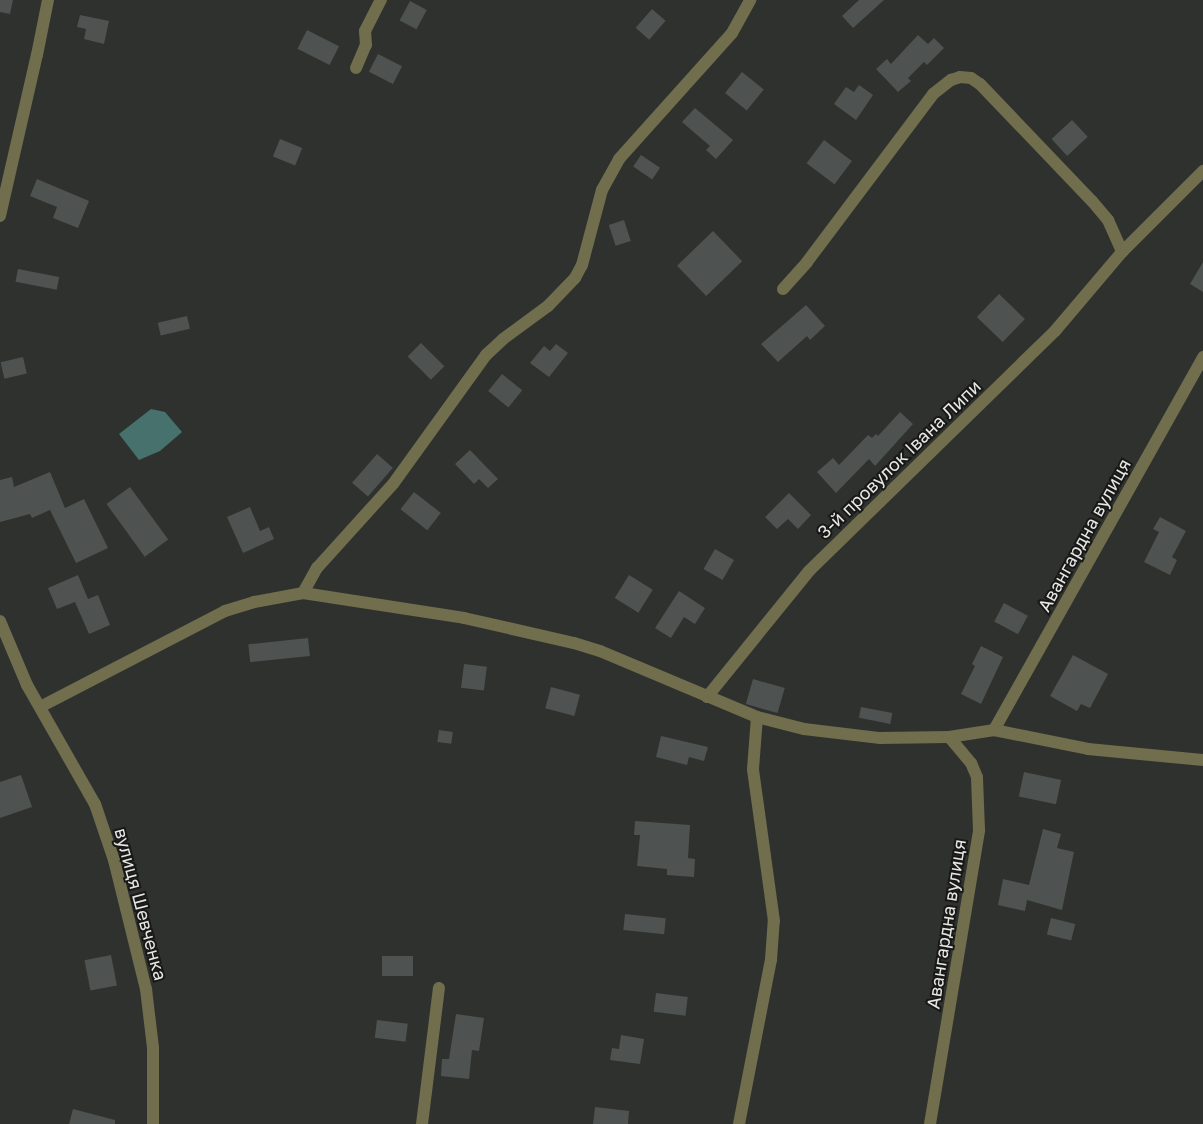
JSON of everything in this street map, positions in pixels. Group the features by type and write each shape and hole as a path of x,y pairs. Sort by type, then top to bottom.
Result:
{"street":[{"path":"0,216 48,0"},
{"path":"356,68 366,46 365,31 380,0"},
{"path":"303,593 317,568 393,484 486,355 503,339 548,306 575,278 582,265 602,190 619,159 732,33 750,0"},
{"path":"783,289 807,262 933,94 951,80 960,77 971,78 980,84 1092,201 1108,220 1122,252"},
{"name":"3-й провулок Івана Липи","path":"707,697 809,571 1055,330 1122,252 1203,171"},
{"name":"Авангардна вулиця","path":"994,730 1203,357"},
{"path":"40,707 224,611 260,600 303,593 464,618 574,643 600,651 757,718 846,736 880,738 949,737 994,730 1088,749 1203,760"},
{"name":"вулиця Шевченка","path":"0,621 27,685 95,804 114,860 146,989 153,1048 153,1124"},
{"path":"739,1124 774,936 774,905 753,769 757,718"},
{"name":"Авангардна вулиця","path":"930,1124 979,830 977,776 971,763 949,737"},
{"path":"422,1124 438,988"}],"water":[{"path":"151,409 165,412 182,432 160,451 139,460 119,434"}],"building":[{"path":"0,0 13,0 10,14 0,12"},
{"path":"859,0 884,0 853,28 842,16"},
{"path":"410,1 427,10 416,29 400,20"},
{"path":"652,9 666,21 649,40 636,28"},
{"path":"80,15 109,21 104,44 84,39 86,29 77,27"},
{"path":"307,30 339,46 330,65 297,49"},
{"path":"918,35 928,44 934,38 944,48 927,65 924,62 908,78 911,81 898,92 876,69 887,59 891,64"},
{"path":"378,54 402,66 393,84 369,72"},
{"path":"742,72 764,90 747,111 725,93"},
{"path":"859,85 873,95 856,120 834,104 846,87 854,92"},
{"path":"695,108 733,140 716,159 706,150 710,146 682,122"},
{"path":"1072,120 1088,137 1067,156 1052,139"},
{"path":"280,139 302,148 295,166 273,157"},
{"path":"824,140 852,161 834,184 807,163"},
{"path":"641,155 660,168 652,179 633,167"},
{"path":"37,179 89,201 78,228 53,218 57,207 30,196"},
{"path":"624,220 631,241 616,246 609,225"},
{"path":"713,231 742,261 706,296 677,266"},
{"path":"1203,262 1203,292 1190,284"},
{"path":"18,269 59,277 57,290 16,282"},
{"path":"999,294 1025,319 1003,342 977,317"},
{"path":"806,305 825,326 810,340 807,336 778,362 761,344"},
{"path":"187,316 190,329 161,335 158,323"},
{"path":"421,343 444,366 431,380 408,356"},
{"path":"556,344 568,353 549,377 530,363 544,346 550,351"},
{"path":"23,357 27,374 4,379 1,362"},
{"path":"502,374 522,390 508,407 488,391"},
{"path":"900,412 913,424 875,466 869,459 836,493 817,472 833,458 839,465 868,435 872,438 876,434 878,436"},
{"path":"470,450 498,479 488,488 479,479 474,484 455,464"},
{"path":"377,454 393,468 368,496 352,483"},
{"path":"50,472 65,508 84,499 108,548 76,563 50,510 32,518 30,514 0,522 0,480 12,477 14,487"},
{"path":"130,487 168,540 145,557 107,504"},
{"path":"414,492 441,513 427,530 400,509"},
{"path":"789,493 811,515 798,529 788,519 777,529 765,517"},
{"path":"250,507 260,531 269,527 274,539 243,553 227,517"},
{"path":"1160,517 1186,531 1172,557 1177,560 1170,575 1144,562 1159,532 1153,529"},
{"path":"715,549 734,560 723,580 704,569"},
{"path":"78,575 88,599 98,595 110,625 89,634 75,602 57,609 48,588"},
{"path":"629,575 653,590 638,613 615,598"},
{"path":"679,591 705,608 695,624 684,617 671,638 655,628"},
{"path":"1004,603 1028,616 1018,634 994,622"},
{"path":"308,638 310,656 250,662 248,644"},
{"path":"981,646 1003,657 981,704 961,694 975,666 972,664"},
{"path":"1073,655 1108,674 1090,708 1081,704 1077,711 1050,696"},
{"path":"464,664 487,667 484,691 461,688"},
{"path":"753,679 785,688 778,713 746,704"},
{"path":"551,687 580,695 574,716 545,708"},
{"path":"861,707 892,713 890,724 859,718"},
{"path":"439,730 453,732 451,744 437,742"},
{"path":"661,736 708,747 704,761 689,757 687,765 656,757"},
{"path":"1024,772 1061,780 1056,804 1019,796"},
{"path":"21,775 32,807 0,818 0,782"},
{"path":"635,821 690,825 688,858 695,859 694,877 667,875 667,869 637,866 640,835 634,835"},
{"path":"1043,829 1061,834 1057,848 1074,852 1062,910 1027,900 1025,911 998,905 1003,879 1029,885"},
{"path":"625,914 666,918 664,934 623,930"},
{"path":"1051,918 1075,924 1071,941 1047,934"},
{"path":"111,955 117,985 90,991 84,960"},
{"path":"382,956 413,956 413,976 382,976"},
{"path":"656,993 688,997 685,1016 654,1012"},
{"path":"456,1014 484,1018 479,1051 472,1050 469,1079 441,1076 442,1059 449,1059"},
{"path":"377,1020 408,1024 406,1042 375,1038"},
{"path":"621,1035 644,1039 640,1064 610,1060 612,1048 619,1049"},
{"path":"595,1107 629,1111 628,1124 593,1124"},
{"path":"73,1109 115,1120 115,1124 69,1124"}]}
